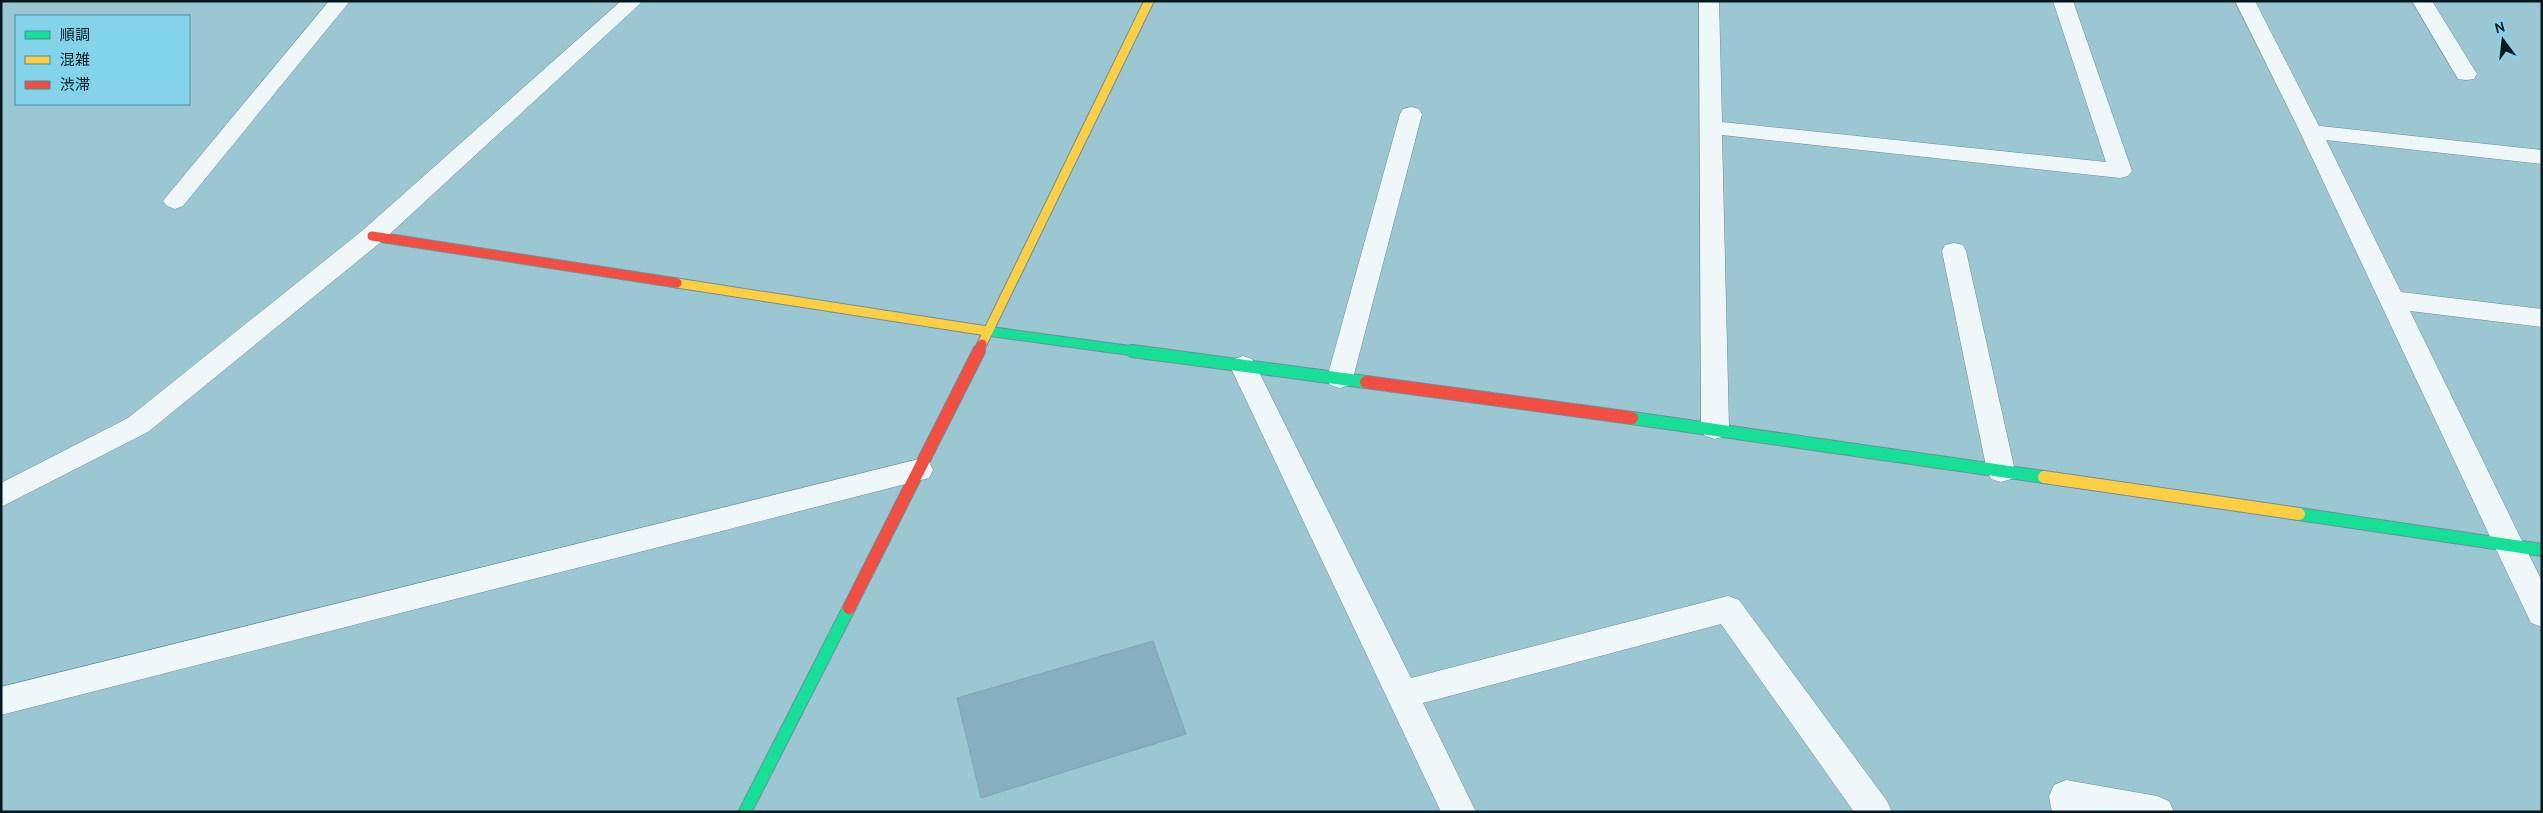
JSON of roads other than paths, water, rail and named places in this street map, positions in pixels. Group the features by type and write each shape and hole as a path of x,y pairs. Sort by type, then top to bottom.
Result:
{"street":[{"path":"176,201 340,1"},
{"path":"1,496 138,425 372,236 633,1"},
{"path":"745,812 989,331 1149,1"},
{"path":"1709,1 1714,429"},
{"path":"1710,127 2120,171 2063,1"},
{"path":"2245,1 2311,132 2542,614"},
{"path":"2422,1 2466,74"},
{"path":"1340,378 1411,114"},
{"path":"2311,132 2542,156"},
{"path":"372,236 989,331 1714,429 2542,550"},
{"path":"1954,251 2001,470"},
{"path":"2392,300 2542,318"},
{"path":"1242,366 1459,812"},
{"path":"1,701 919,470"},
{"path":"1403,694 1728,609 1875,812"},
{"path":"2069,812 2066,796 2157,812"}]}
